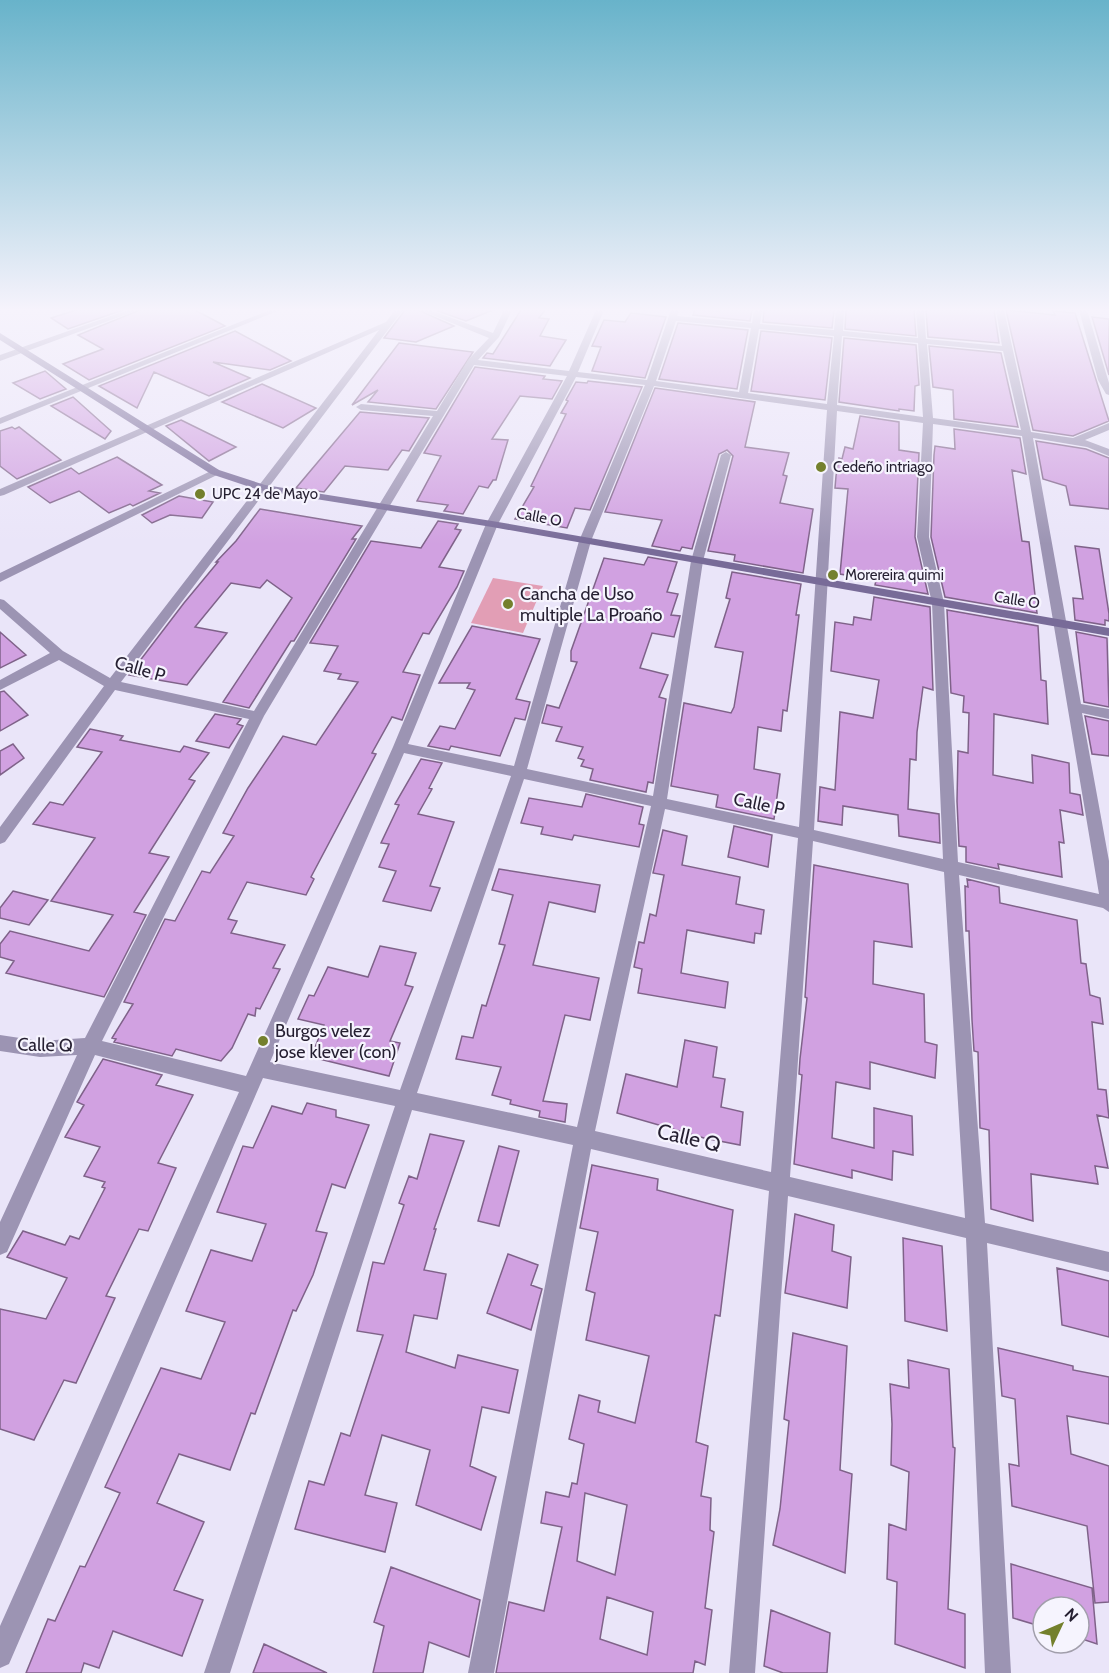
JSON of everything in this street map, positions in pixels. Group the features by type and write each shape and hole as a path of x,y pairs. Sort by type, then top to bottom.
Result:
{"street":[{"path":"0,421 82,388"},
{"name":"Calle O","path":"82,388 215,472 263,488 492,524 1109,632"},
{"path":"0,493 241,388"},
{"path":"0,838 112,685 339,388"},
{"path":"0,1245 90,1046 256,716 455,388"},
{"path":"0,1655 400,747 492,524 565,388"},
{"path":"217,1673 406,1100 519,772 585,541 649,388"},
{"path":"689,388 1075,441 1101,448 1109,453"},
{"path":"742,395 743,388"},
{"path":"742,1673 806,834 834,388"},
{"path":"926,388 928,421 923,537 938,603 951,868 976,1230 998,1673"},
{"path":"1016,388 1027,434 1109,904"},
{"path":"361,407 439,414"},
{"path":"1075,441 1109,426"},
{"path":"481,1673 584,1138 658,802 697,561 726,455"},
{"path":"0,578 215,472"},
{"name":"Calle P","path":"0,603 59,654 112,685 256,716"},
{"path":"0,686 59,654"},
{"path":"1074,707 1109,714"},
{"name":"Calle P","path":"400,747 806,834 1109,904"},
{"name":"Calle Q","path":"0,1043 40,1049 90,1046 253,1077 406,1100 778,1182 1109,1262"}],"shaded area":[{"name":"Cancha de Uso multiple La Proaño","path":"493,578 543,586 523,633 471,623"}],"building":[{"path":"22,388 66,389 40,399"},
{"path":"103,388 146,388 137,408"},
{"path":"191,388 227,388 209,396"},
{"path":"253,388 271,388 316,408 283,428 222,402"},
{"path":"365,388 450,388 436,409 368,402 378,390 352,405"},
{"path":"463,388 558,388 552,399 520,396 492,439 508,440 496,480 493,480 488,488 479,486 463,514 444,511 448,505 417,501 441,456 424,453"},
{"path":"573,388 642,388 590,510 575,508 567,528 515,519 534,487 531,486 566,414 561,413 568,401 566,400"},
{"path":"655,388 755,402 745,447 789,453 783,475 787,476 780,503 813,509 803,573 734,561 735,555 708,551 733,456 727,450 719,454 692,549 682,547 680,551 652,546 662,520 605,512"},
{"path":"751,388 826,388 825,400 751,391"},
{"path":"840,388 915,388 914,411 839,402"},
{"path":"940,388 1009,388 1018,427 954,419 953,390"},
{"path":"1024,388 1099,388 1109,421 1073,436 1033,430"},
{"path":"73,397 111,431 105,439 51,406"},
{"path":"360,412 429,418 409,451 402,450 388,470 345,466 324,492 296,488"},
{"path":"860,416 899,422 899,450 919,453 915,537 928,594 875,585 876,580 840,574 848,489 835,488 836,476 839,458 842,459 845,447 853,449"},
{"path":"181,420 236,447 209,461 166,426"},
{"path":"12,427 15,429 19,427 61,460 17,479 0,466 0,431"},
{"path":"954,429 1020,438 1026,474 1012,470 1022,541 1029,542 1037,613 945,597 931,537 934,455 935,446 955,449"},
{"path":"1036,441 1086,449 1109,458 1109,509 1070,505 1066,486 1043,479"},
{"path":"117,457 162,485 149,491 160,493 133,506 130,504 109,513 79,491 50,503 28,487 71,468 79,474"},
{"path":"179,496 213,502 202,518 170,515 152,523 142,515"},
{"path":"260,509 362,526 352,539 356,539 294,641 291,641 249,708 223,702 292,598 267,580 260,588 231,583 195,627 227,633 187,685 129,675 218,562 216,562 236,541"},
{"path":"438,521 458,524 455,529 461,530 439,567 464,571 429,634 423,633 403,672 420,675 402,720 392,717 372,753 376,754 311,877 314,879 306,895 247,882 228,919 237,921 231,933 285,945 273,968 280,969 260,1009 256,1008 255,1016 248,1014 232,1048 221,1061 176,1049 172,1056 114,1042 116,1039 112,1038 133,1004 124,1002 165,919 175,921 202,871 210,873 234,836 223,833 248,788 283,736 316,745 358,682 338,679 341,674 324,671 338,646 310,643 371,541 421,548"},
{"path":"1075,546 1099,549 1109,614 1109,621 1105,620 1105,625 1075,620 1073,598 1083,599"},
{"path":"648,557 677,562 667,592 678,594 671,615 680,616 674,637 652,633 640,668 668,675 659,697 666,699 653,783 648,782 646,792 590,780 593,769 581,766 584,760 578,758 583,747 556,741 562,727 542,723 547,705 559,708 577,662 571,661 571,651 604,558 644,565"},
{"path":"732,572 801,584 787,711 783,710 781,731 758,727 754,769 780,774 774,819 716,807 718,795 671,786 684,703 731,713 734,707 743,652 715,647 730,599 726,598"},
{"path":"874,597 930,607 933,690 923,687 916,760 910,759 908,809 939,814 940,843 899,836 898,815 843,806 842,825 818,821 820,787 835,790 840,712 873,718 879,680 831,671 835,622 853,625 854,617 871,620"},
{"path":"947,610 1038,626 1041,680 1046,681 1048,724 994,714 993,775 1033,783 1032,755 1069,763 1070,793 1080,795 1083,815 1060,810 1064,843 1059,842 1062,877 998,864 999,869 966,862 966,847 959,846 958,751 968,753 969,713 963,712 964,696 951,693"},
{"path":"472,626 540,639 516,699 530,702 525,720 515,718 500,756 451,746 449,750 428,746 440,726 455,729 475,690 467,688 470,683 439,683"},
{"path":"0,632 26,655 0,668"},
{"path":"1076,632 1107,638 1109,707 1084,702"},
{"path":"4,691 28,715 0,731 0,692"},
{"path":"215,714 241,719 237,724 243,726 229,748 196,741"},
{"path":"1085,716 1109,721 1109,756 1092,754"},
{"path":"90,729 123,736 120,740 180,752 184,746 209,753 189,779 195,781 149,853 169,857 134,912 146,915 104,997 6,973 14,961 0,957 0,944 10,931 89,951 113,915 51,901 95,838 33,824 50,802 63,805 102,752 77,747"},
{"path":"13,744 24,758 0,775 0,751"},
{"path":"421,759 442,763 429,788 432,789 418,814 454,822 430,886 440,888 431,911 383,901 396,871 379,867 389,844 381,843 399,805 395,804"},
{"path":"586,794 643,807 639,824 644,825 639,847 574,835 572,840 541,834 543,827 521,823 529,798 582,807"},
{"path":"734,826 772,835 768,867 728,857"},
{"path":"663,830 687,836 682,865 740,877 736,904 764,910 761,934 755,933 754,943 687,930 681,973 728,982 725,1008 638,993 642,969 634,967 639,942 644,943 650,914 656,916 664,875 653,873"},
{"path":"814,865 908,884 912,947 874,941 873,984 924,994 925,1042 937,1045 935,1078 870,1062 870,1089 836,1082 832,1138 874,1148 874,1108 912,1116 913,1155 893,1151 892,1180 852,1170 852,1178 794,1164 802,1075 799,1074 807,998 805,997"},
{"path":"499,869 600,885 595,912 549,902 533,965 599,978 590,1020 565,1015 543,1101 567,1104 565,1122 539,1117 540,1111 510,1104 511,1100 492,1095 501,1067 456,1059 462,1036 473,1038 482,1005 486,1006 505,945 499,944 513,895 492,890"},
{"path":"967,879 999,887 1000,903 1077,920 1081,963 1086,964 1090,995 1100,998 1103,1024 1092,1022 1098,1089 1106,1090 1109,1118 1097,1115 1108,1168 1095,1166 1098,1184 1031,1174 1033,1221 991,1209 989,1130 980,1128 978,1052 974,1051 969,931 966,931 965,886 968,887"},
{"path":"13,891 48,900 29,925 0,918 0,908"},
{"path":"380,946 416,953 405,985 413,987 390,1041 400,1043 389,1076 311,1057 324,1025 298,1019 309,995 314,996 328,967 368,977"},
{"path":"685,1040 717,1047 713,1077 725,1079 721,1107 743,1112 740,1145 704,1138 617,1113 626,1074 677,1087"},
{"path":"103,1059 162,1075 156,1085 193,1095 158,1163 176,1168 148,1231 139,1229 106,1296 115,1298 76,1383 64,1380 34,1440 0,1429 0,1309 46,1319 67,1278 7,1257 23,1231 65,1245 70,1236 79,1239 105,1188 102,1187 105,1182 84,1176 100,1147 65,1137 84,1105 77,1102"},
{"path":"307,1103 336,1110 336,1117 369,1125 345,1188 332,1184 316,1231 327,1233 313,1275 296,1311 293,1310 255,1414 251,1413 230,1470 179,1454 157,1503 204,1522 174,1590 203,1600 182,1656 113,1631 99,1668 84,1663 81,1673 26,1673 48,1619 55,1621 80,1566 85,1567 120,1493 105,1487 161,1368 201,1379 225,1322 186,1311 211,1250 252,1261 266,1224 217,1212 243,1146 253,1148 272,1106 302,1114"},
{"path":"430,1134 464,1141 434,1229 436,1229 424,1270 446,1274 437,1319 414,1315 406,1352 455,1368 458,1355 518,1370 509,1413 482,1407 470,1466 496,1477 481,1530 416,1505 430,1450 382,1435 365,1495 397,1503 385,1552 295,1529 309,1481 324,1485 341,1433 350,1436 383,1335 357,1331 373,1262 384,1264 404,1205 399,1203 409,1176 417,1179"},
{"path":"499,1146 519,1151 499,1226 478,1221"},
{"path":"592,1165 658,1179 657,1190 733,1210 720,1316 715,1315 696,1442 708,1446 701,1496 711,1498 710,1530 714,1532 705,1608 712,1610 705,1665 695,1661 693,1673 496,1673 509,1602 544,1611 562,1527 541,1523 546,1492 569,1497 572,1483 577,1484 584,1444 569,1439 579,1395 600,1401 598,1412 635,1423 649,1356 586,1340 595,1293 586,1290 598,1232 580,1228","holes":["585,1493 627,1505 615,1575 577,1561","607,1597 653,1612 647,1655 600,1639"]},
{"path":"795,1214 834,1225 832,1251 851,1257 847,1308 785,1293"},
{"path":"903,1238 942,1246 947,1331 905,1321"},
{"path":"508,1254 538,1265 531,1285 542,1289 531,1330 487,1313"},
{"path":"1057,1268 1109,1281 1109,1337 1062,1325"},
{"path":"793,1333 847,1346 840,1470 852,1474 845,1573 773,1545 780,1509 789,1421 784,1419"},
{"path":"998,1348 1073,1366 1073,1370 1109,1377 1109,1424 1067,1416 1071,1454 1109,1466 1109,1602 1095,1603 1087,1526 1012,1506 1009,1464 1019,1466 1015,1399 1002,1396"},
{"path":"908,1360 949,1369 953,1447 955,1448 948,1609 965,1614 965,1668 895,1644 897,1582 887,1579 889,1524 906,1530 909,1472 891,1465 890,1384 909,1388"},
{"path":"1011,1564 1092,1588 1097,1644 1091,1642 1091,1595 1031,1595 1031,1623 1013,1618"},
{"path":"391,1567 480,1600 469,1657 429,1642 423,1673 373,1673 384,1626 374,1622"},
{"path":"771,1610 830,1633 827,1673 783,1673 764,1666"},
{"path":"264,1644 327,1673 253,1673"}],"place":[{"name":"Cedeño intriago","path":"821,467"},
{"name":"UPC 24 de Mayo","path":"200,494"},
{"name":"Morereira quimi","path":"833,575"},
{"name":"Cancha de Uso multiple La Proaño","path":"508,604"},
{"name":"Burgos velez jose klever (con)","path":"263,1041"}]}
